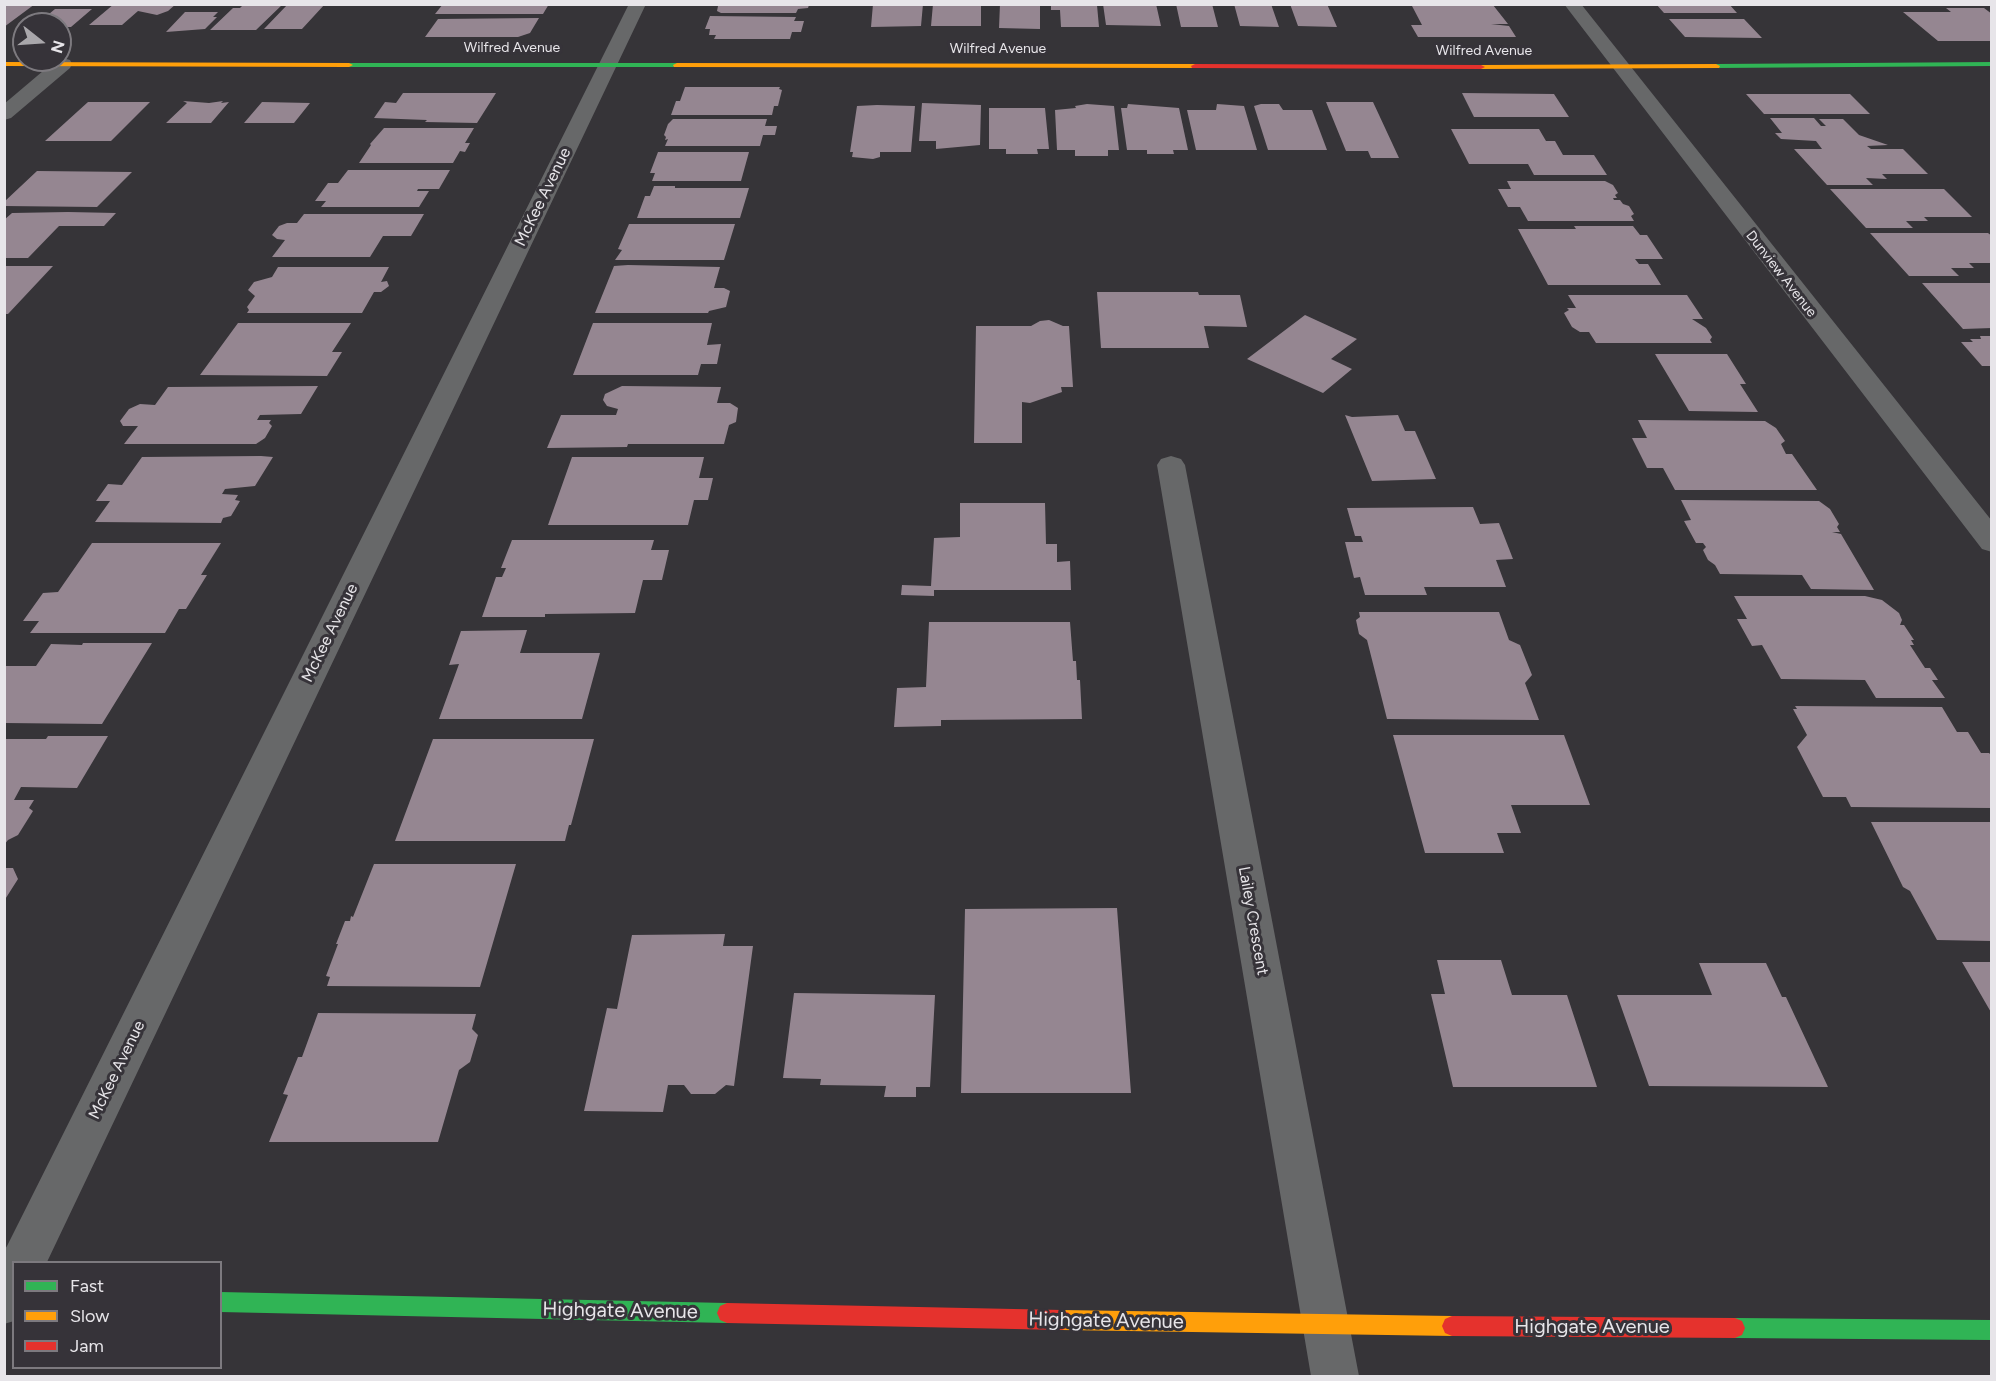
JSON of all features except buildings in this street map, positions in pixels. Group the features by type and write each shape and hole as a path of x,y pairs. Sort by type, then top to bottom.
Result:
{"street":[{"name":"McKee Avenue","path":"24,1261 638,4"},
{"name":"Dunview Avenue","path":"1572,4 1992,542"},
{"name":"Wilfred Avenue","path":"72,64 1619,67 1992,64"},
{"path":"4,114 54,72"},
{"name":"Lailey Crescent","path":"1171,465 1335,1377"},
{"path":"4,1302 12,1287"},
{"name":"Highgate Avenue","path":"222,1302 1326,1325 1992,1330"}],"traffic: fast":[{"path":"1716,66 1992,64"},
{"path":"349,65 677,65"},
{"path":"222,1302 727,1313"},
{"path":"1735,1328 1992,1330"}],"traffic: slow":[{"path":"4,64 349,65"},
{"path":"677,65 1195,66"},
{"path":"1481,67 1716,66"},
{"path":"1062,1320 1452,1326"}],"traffic: jam":[{"path":"1195,66 1481,67"},
{"path":"727,1313 1062,1320"},
{"path":"1452,1326 1735,1328"}]}
